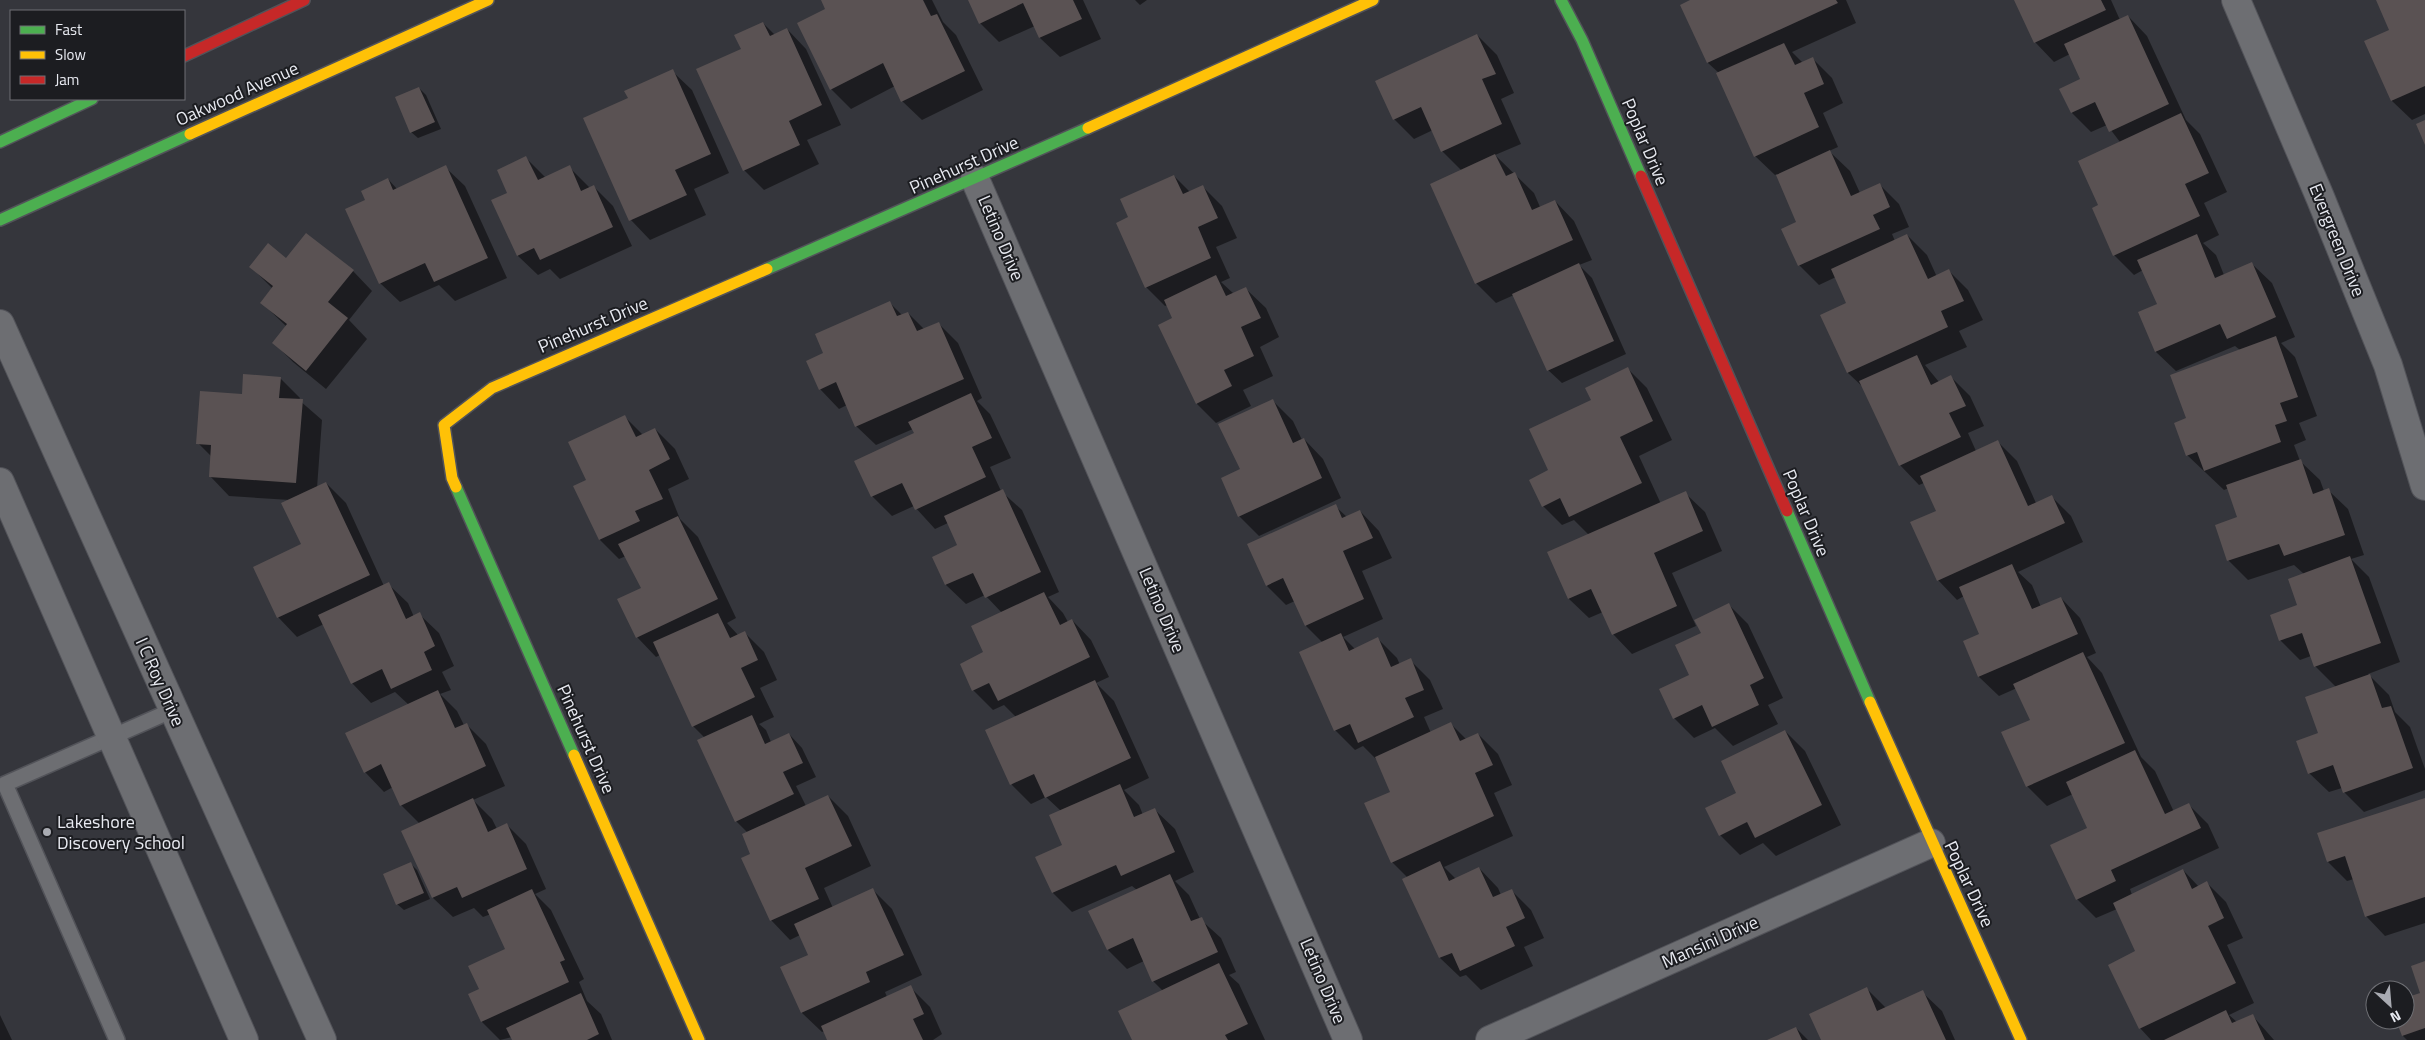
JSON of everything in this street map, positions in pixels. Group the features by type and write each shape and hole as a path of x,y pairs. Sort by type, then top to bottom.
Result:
{"street":[{"path":"185,56 304,0"},
{"name":"Oakwood Avenue","path":"0,220 488,0"},
{"name":"Pinehurst Drive","path":"699,1040 452,478 444,425 492,388 975,180 1373,0"},
{"name":"Poplar Drive","path":"1560,0 1582,40 1931,844 2021,1040"},
{"name":"Evergreen Drive","path":"2236,0 2320,197 2388,365 2425,486"},
{"path":"0,142 90,100"},
{"name":"Letino Drive","path":"975,180 1348,1040"},
{"name":"I C Roy Drive","path":"0,324 322,1040"},
{"path":"0,482 244,1040"},
{"name":"Mansini Drive","path":"1490,1040 1931,844"}],"lane":[{"path":"117,1040 5,784 110,736 173,710"}],"building":[{"path":"821,0 923,0 931,16 937,14 965,71 901,102 883,63 830,90 797,23 825,9"},
{"path":"968,0 1073,0 1082,19 1039,38 1023,3 979,24"},
{"path":"1690,0 1836,0 1838,3 1707,63 1680,5"},
{"path":"2014,0 2101,0 2106,10 2034,43"},
{"path":"2376,0 2425,0 2425,86 2391,101 2364,41 2389,30"},
{"path":"2128,15 2169,104 2109,132 2095,102 2071,113 2059,89 2080,79 2064,44"},
{"path":"763,22 770,36 787,28 822,105 789,121 800,145 743,171 696,69 741,49 734,35"},
{"path":"1477,34 1496,74 1482,79 1502,124 1441,152 1421,107 1393,120 1375,81"},
{"path":"1784,43 1795,65 1813,57 1824,84 1804,93 1819,127 1754,157 1716,73"},
{"path":"673,69 711,154 675,170 687,195 629,221 583,118 628,98 624,91"},
{"path":"419,87 435,122 410,133 395,97"},
{"path":"2181,113 2209,173 2185,184 2200,216 2113,256 2092,208 2098,205 2078,161"},
{"path":"2425,120 2425,145 2416,124"},
{"path":"1830,150 1851,196 1880,183 1890,207 1873,215 1880,229 1798,266 1781,229 1796,222 1776,175"},
{"path":"1495,154 1506,176 1515,172 1532,210 1555,200 1573,240 1475,284 1430,184"},
{"path":"526,156 538,180 570,165 581,191 594,185 613,227 540,260 534,248 517,256 491,200 507,193 497,170"},
{"path":"446,165 488,258 434,282 425,263 379,284 345,209 365,200 361,191 388,178 393,190"},
{"path":"1174,175 1183,194 1203,185 1218,218 1198,227 1211,258 1145,288 1116,223 1128,217 1120,199"},
{"path":"306,233 354,270 328,302 348,318 306,371 272,343 287,324 260,303 273,286 249,267 268,243 286,258"},
{"path":"1907,234 1928,279 1949,269 1964,301 1941,311 1948,327 1847,373 1820,315 1846,303 1831,269"},
{"path":"2197,234 2215,278 2252,262 2276,317 2227,339 2220,324 2155,352 2138,312 2157,304 2137,260"},
{"path":"1579,263 1614,341 1547,371 1512,294"},
{"path":"1216,275 1226,296 1246,287 1261,318 1241,327 1254,356 1224,370 1232,386 1196,404 1158,325 1172,318 1164,300"},
{"path":"890,301 897,316 908,312 917,331 939,322 964,379 855,427 836,382 819,390 806,361 823,353 815,334"},
{"path":"2276,336 2298,397 2280,403 2287,421 2275,425 2281,442 2204,471 2197,452 2186,456 2174,423 2186,418 2170,375"},
{"path":"1917,355 1931,385 1951,375 1966,406 1949,413 1961,437 1899,466 1859,381"},
{"path":"1628,367 1653,421 1620,437 1642,483 1569,517 1560,498 1542,507 1529,480 1548,470 1529,429 1591,400 1585,388"},
{"path":"243,374 281,377 279,398 303,399 296,483 209,477 211,445 196,444 200,391 242,394"},
{"path":"971,393 992,438 972,447 986,477 915,510 902,483 871,497 854,461 914,433 908,422"},
{"path":"1273,399 1293,443 1304,438 1322,478 1238,517 1221,478 1240,469 1218,424"},
{"path":"625,415 636,437 655,428 670,459 649,470 663,499 635,511 640,521 599,540 573,486 586,480 568,442"},
{"path":"1998,440 2028,506 2052,495 2065,523 1937,581 1910,522 1936,511 1920,476"},
{"path":"2301,459 2313,494 2329,488 2345,535 2284,556 2279,544 2227,561 2215,525 2237,517 2226,485"},
{"path":"326,482 370,575 277,618 253,567 301,544 281,503"},
{"path":"1003,489 1041,572 985,598 973,573 945,585 932,557 957,545 944,516"},
{"path":"1686,491 1703,531 1654,553 1677,606 1612,635 1591,589 1568,599 1547,552"},
{"path":"1336,504 1342,518 1360,510 1373,538 1343,551 1364,599 1305,626 1283,578 1266,586 1247,544"},
{"path":"678,516 718,599 636,638 617,599 641,588 618,544"},
{"path":"2350,556 2381,643 2314,667 2302,633 2279,641 2270,615 2297,605 2288,579"},
{"path":"2012,564 2032,609 2061,597 2078,634 1978,677 1963,641 1979,634 1959,587"},
{"path":"389,582 406,619 420,612 435,646 424,652 432,670 391,689 382,669 351,684 318,615"},
{"path":"1044,592 1060,625 1072,619 1090,657 998,701 989,683 972,691 960,664 983,652 971,626"},
{"path":"1729,603 1764,678 1750,685 1759,705 1712,727 1702,705 1673,719 1659,689 1689,675 1675,645 1701,633 1694,620"},
{"path":"718,613 730,638 745,631 758,660 741,668 755,697 692,727 653,642"},
{"path":"1341,633 1349,651 1378,637 1391,667 1411,658 1424,690 1405,698 1414,717 1358,743 1350,724 1334,731 1299,652"},
{"path":"2083,652 2125,743 2026,787 2001,732 2030,720 2013,684"},
{"path":"2370,674 2382,708 2391,706 2413,768 2343,793 2333,765 2308,774 2296,741 2318,733 2305,697"},
{"path":"1095,680 1131,758 1045,798 1034,774 1010,785 985,730"},
{"path":"438,690 455,728 467,723 486,766 400,806 381,764 364,773 345,733"},
{"path":"752,715 765,744 789,733 803,763 783,772 794,794 735,822 697,740"},
{"path":"1451,722 1460,741 1478,733 1493,765 1475,773 1494,816 1391,863 1364,803 1390,792 1375,757"},
{"path":"1785,730 1822,805 1755,838 1747,822 1719,836 1705,808 1736,793 1721,761"},
{"path":"2135,750 2165,814 2189,803 2201,828 2111,870 2116,881 2076,900 2050,845 2087,828 2066,782"},
{"path":"1120,784 1134,817 1155,808 1175,852 1121,876 1116,865 1052,893 1035,857 1062,845 1049,815"},
{"path":"828,795 852,846 805,868 819,899 770,921 741,858 750,854 742,834"},
{"path":"473,798 488,832 507,823 527,869 462,898 457,887 432,898 401,831"},
{"path":"2425,798 2425,897 2365,917 2345,856 2327,862 2317,833"},
{"path":"1440,861 1449,881 1479,867 1493,897 1512,889 1525,918 1506,927 1515,946 1460,971 1452,953 1439,958 1402,879"},
{"path":"411,862 424,893 396,905 383,874"},
{"path":"2183,869 2192,889 2207,881 2224,918 2208,926 2236,983 2139,1029 2108,965 2135,951 2113,903"},
{"path":"1170,874 1191,921 1202,917 1218,952 1152,982 1133,938 1107,950 1088,911"},
{"path":"873,888 904,955 866,972 870,982 801,1013 780,967 808,955 794,924"},
{"path":"532,889 565,960 560,962 569,982 481,1022 468,994 479,989 468,966 505,949 487,910"},
{"path":"2425,961 2425,1028 2402,1036 2400,1030 2415,1030 2415,995 2420,993 2411,966"},
{"path":"1219,963 1248,1024 1225,1035 1228,1040 1132,1040 1118,1011"},
{"path":"911,985 924,1014 913,1019 923,1040 827,1040 821,1026"},
{"path":"1867,987 1877,1011 1923,990 1946,1040 1821,1040 1809,1014"},
{"path":"581,993 599,1034 587,1040 512,1040 506,1028"},
{"path":"2226,1010 2232,1023 2253,1014 2265,1040 2164,1040"},
{"path":"1796,1027 1802,1040 1767,1040"}],"traffic: fast":[{"path":"1561,0 1582,40 1641,176"},
{"path":"0,142 90,100"},
{"path":"767,269 1088,128"},
{"path":"0,220 190,134"},
{"path":"456,487 574,755"},
{"path":"1787,511 1870,702"}],"traffic: slow":[{"path":"190,134 488,0"},
{"path":"1088,128 1373,0"},
{"path":"456,487 452,478 444,425 492,388 767,269"},
{"path":"1870,702 2021,1040"},
{"path":"574,755 699,1040"}],"traffic: jam":[{"path":"185,56 304,0"},
{"path":"1641,176 1787,511"}],"place":[{"name":"Lakeshore Discovery School","path":"47,832"}]}
